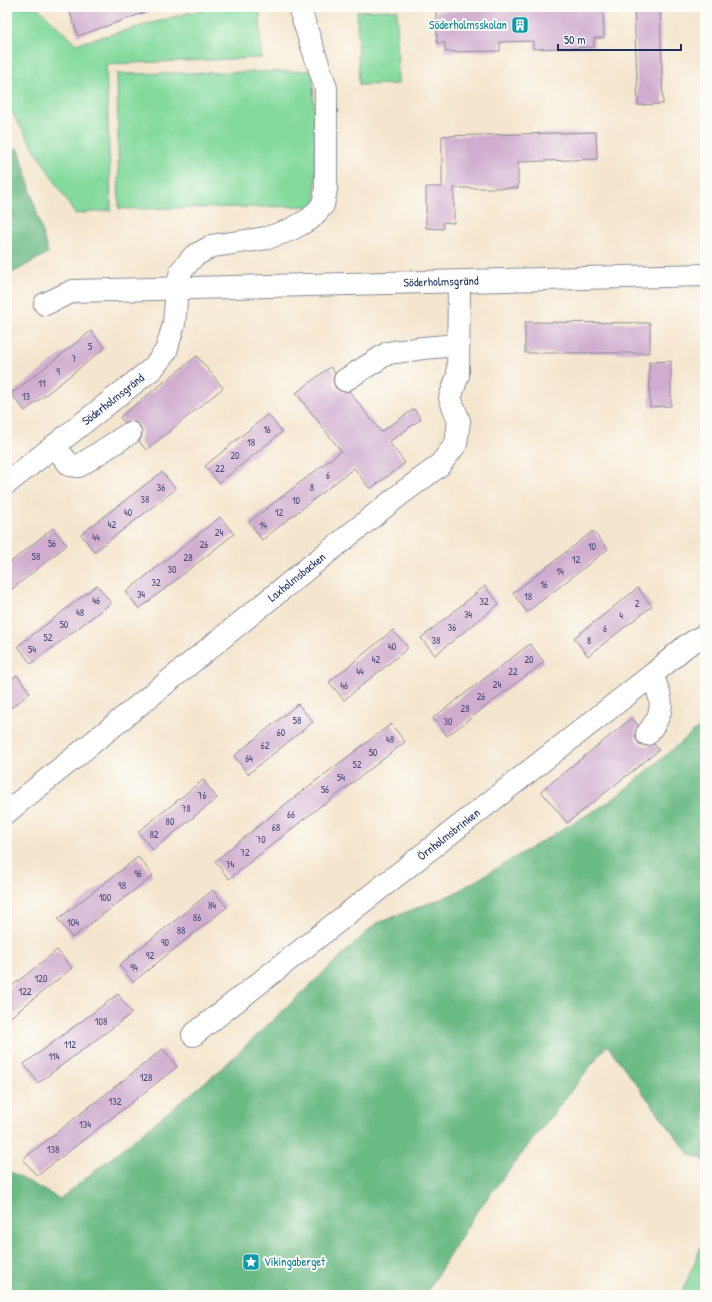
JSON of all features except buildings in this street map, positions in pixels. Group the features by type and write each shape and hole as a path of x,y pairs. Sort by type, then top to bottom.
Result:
{"street":[{"path":"178,289 181,270 194,256 212,246 267,238 290,230 310,219 323,206 326,189 326,88 299,7"},
{"name":"Söderholmsgränd","path":"45,304 73,291 705,275"},
{"name":"Laxholmsbacken","path":"7,812 402,493 439,466 456,444 459,421 450,398 458,375 459,282"},
{"name":"Söderholmsgränd","path":"7,483 153,368 166,350 174,324 178,289"},
{"path":"345,380 388,353 458,345"},
{"path":"54,446 70,465 79,466 130,433"},
{"name":"Örnholmsbrinken","path":"193,1035 652,675 686,646 705,635"},
{"path":"647,734 657,722 661,710 660,695 652,675"}],"green space":[{"path":"7,7 37,7 76,44 210,7 260,7 261,58 106,64 111,210 75,214 7,105"},
{"path":"397,10 398,84 359,85 357,11"},
{"path":"313,71 316,206 119,209 117,74"},
{"path":"7,149 19,149 48,253 7,276"},
{"path":"703,724 705,725 705,1160 689,1154 607,1045 477,1211 425,1295 7,1295 7,1170 60,1199 219,1071 375,924 453,894 612,800"},
{"path":"705,1237 705,1295 681,1295"}],"place":[{"name":"Söderholmsskolan","path":"520,25"},
{"name":"Vikingaberget","path":"251,1262"}]}
